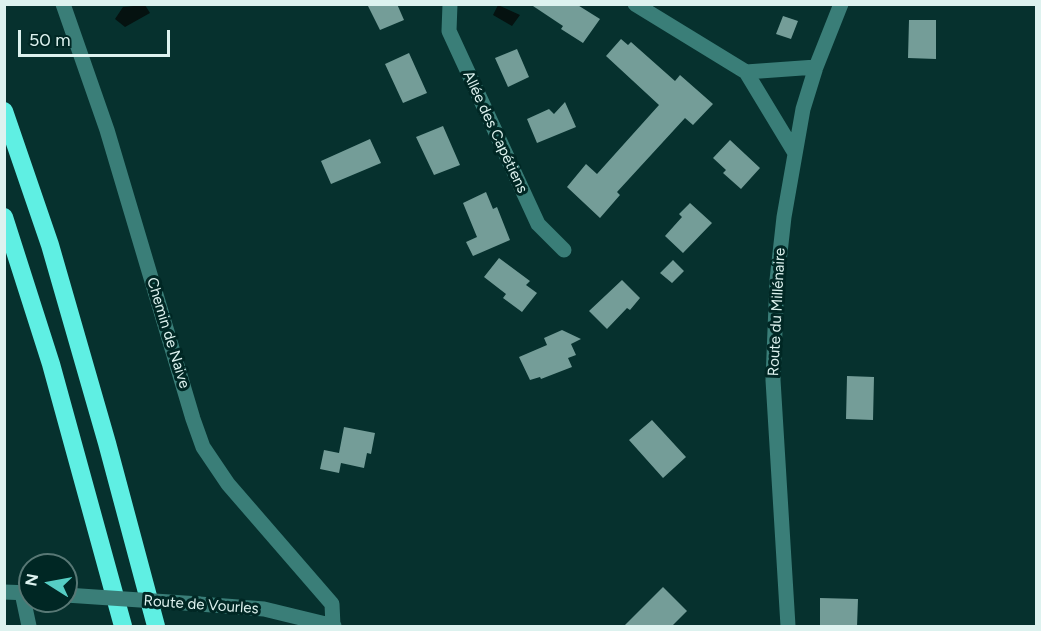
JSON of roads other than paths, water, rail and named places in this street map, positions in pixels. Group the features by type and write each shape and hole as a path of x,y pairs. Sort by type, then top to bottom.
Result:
{"highway":[{"path":"4,111 56,267 107,443 156,627"},
{"path":"4,217 51,364 123,627"}],"street":[{"name":"Chemin de Naive","path":"63,4 107,130 203,447 228,484 332,604 334,626"},
{"name":"Allée des Capétiens","path":"450,4 449,31 538,224 564,250"},
{"path":"635,4 746,72 795,153"},
{"name":"Route du Millénaire","path":"788,627 773,380 777,280 803,109 816,67 841,4"},
{"path":"746,72 816,67"},
{"name":"Route de Vourles","path":"78,596 264,609 334,626"}]}
